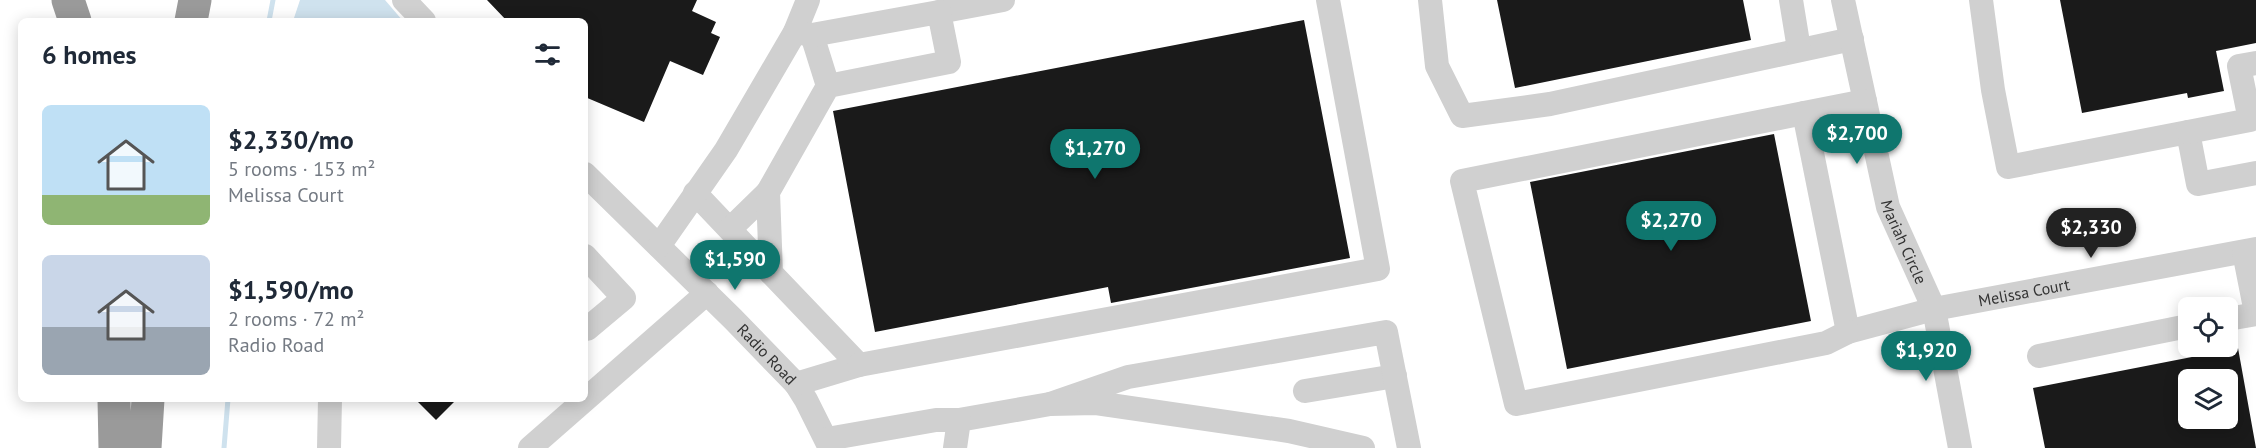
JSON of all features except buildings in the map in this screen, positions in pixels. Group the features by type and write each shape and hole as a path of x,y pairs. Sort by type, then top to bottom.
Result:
{"highway":[{"path":"68,0 74,18"},
{"path":"192,18 195,0"},
{"path":"114,402 115,448"},
{"path":"145,448 148,402"}],"street":[{"path":"404,0 420,18"},
{"path":"658,246 726,150 804,33 808,0"},
{"path":"804,33 1003,0"},
{"path":"796,384 859,365 1378,269 1328,0"},
{"path":"1430,0 1437,66 1462,116 1550,104 1851,39"},
{"path":"1791,0 1799,49"},
{"name":"Mariah Circle","path":"1843,0 1888,207 1934,309 1960,448"},
{"path":"1982,0 1993,90 2008,167 2253,119 2239,66 2256,63"},
{"path":"730,230 768,192 828,86 949,62 939,12"},
{"path":"804,33 828,86"},
{"path":"1848,332 1804,113 1865,101"},
{"name":"Melissa Court","path":"1804,113 1462,181 1516,404 1826,343 1848,332 1934,309 2250,250"},
{"path":"2188,132 2198,184 2256,173"},
{"name":"Radio Road","path":"588,177 796,384 829,444"},
{"path":"768,192 771,273"},
{"path":"695,193 859,365"},
{"path":"2238,316 2256,313 2250,250"},
{"path":"588,259 624,298 588,328"},
{"path":"588,397 707,293"},
{"path":"2039,356 2178,328"},
{"path":"1050,404 1128,376 1386,332 1409,448"},
{"path":"1305,391 1395,376"},
{"path":"329,448 330,402"},
{"path":"530,448 583,402"},
{"path":"829,444 936,420 959,420 1050,404 1096,403 1289,430 1363,448"},
{"path":"955,448 959,420"}],"water":[{"path":"300,0 385,0 400,18 294,18"}],"waterway":[{"path":"270,18 273,0"},
{"path":"224,448 228,402"}]}
